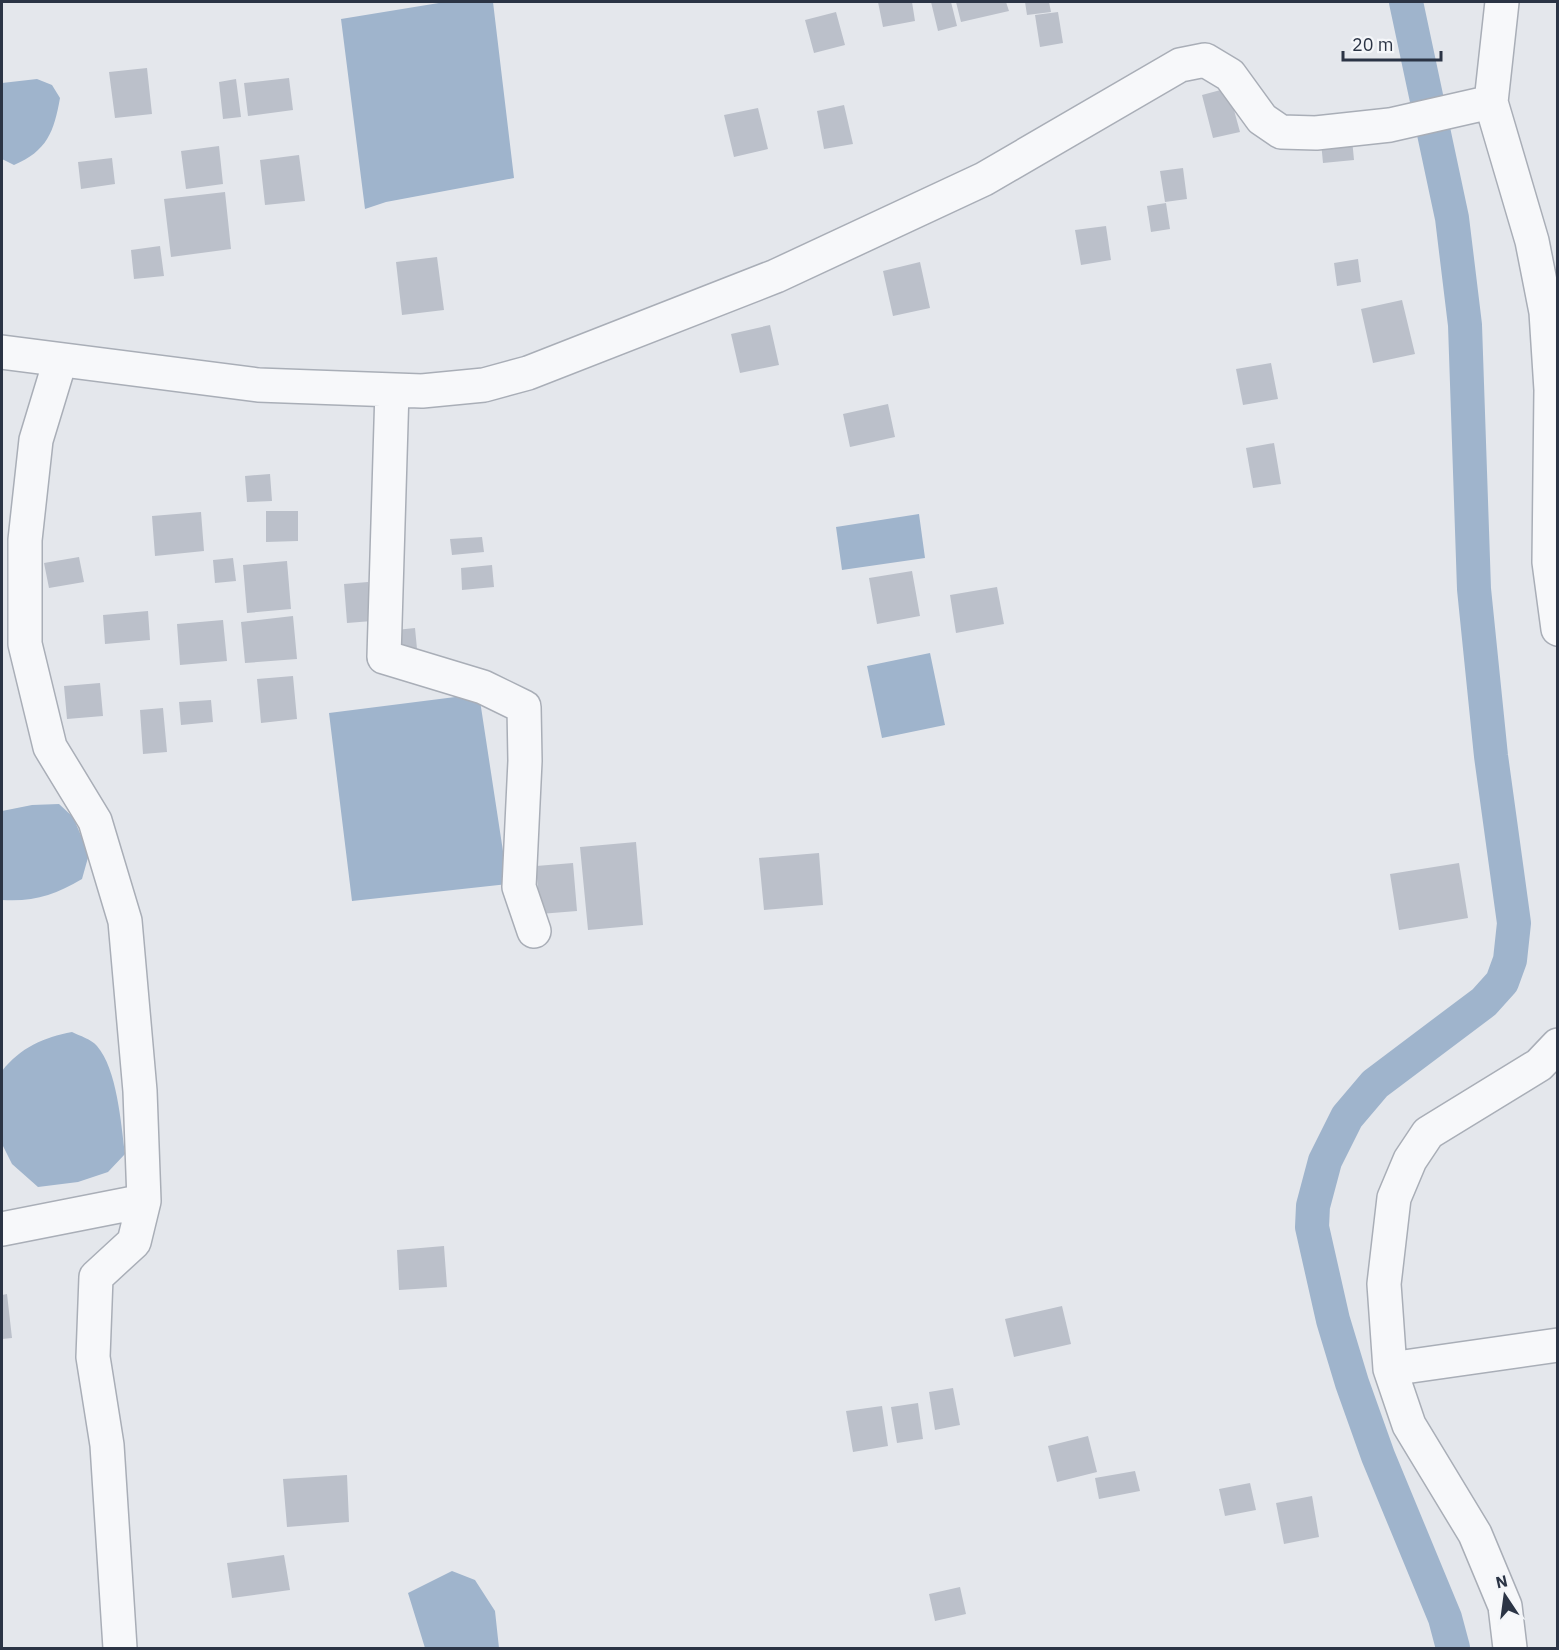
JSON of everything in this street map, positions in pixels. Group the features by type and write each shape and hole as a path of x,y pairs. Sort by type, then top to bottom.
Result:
{"street":[{"path":"1502,2 1491,102 1532,241 1546,312 1551,390 1549,562 1557,629"},
{"path":"2,352 258,385 422,391 484,385 528,373 776,276 984,178 1180,65 1205,60 1230,75 1262,119 1281,132 1316,133 1390,125 1491,102"},
{"path":"60,361 36,440 25,540 25,644 50,747 95,822 125,921 140,1091 144,1201 134,1242 96,1277 93,1357 107,1445 120,1648"},
{"path":"392,390 384,657 483,687 524,707 525,760 519,887 534,931"},
{"path":"1510,1648 1505,1606 1475,1534 1409,1425 1390,1370 1384,1284 1394,1198 1410,1160 1428,1132 1539,1065 1557,1045"},
{"path":"2,1229 144,1201"},
{"path":"1390,1370 1557,1345"}],"water":[{"path":"445,2 493,2 514,178 386,202 365,209 341,19"},
{"path":"37,79 52,85 60,98 55,121 41,147 14,165 2,159 2,83"},
{"path":"919,514 925,558 842,570 836,527"},
{"path":"930,653 945,725 882,738 867,666"},
{"path":"479,694 508,884 352,901 329,713"},
{"path":"59,804 73,817 89,854 82,879 44,896 24,900 2,900 2,811 32,805"},
{"path":"72,1032 95,1044 104,1056 114,1082 125,1154 108,1172 78,1182 38,1187 12,1164 2,1144 2,1071 17,1056 33,1045"},
{"path":"452,1571 475,1580 495,1611 499,1648 425,1648 408,1593"}],"building":[{"path":"878,2 912,2 915,21 883,27"},
{"path":"931,2 951,2 957,26 938,31"},
{"path":"956,2 1006,2 1009,11 961,22"},
{"path":"1025,2 1049,2 1051,12 1027,15"},
{"path":"836,12 845,45 814,53 805,20"},
{"path":"1058,12 1063,43 1040,47 1035,15"},
{"path":"147,68 152,114 115,118 109,72"},
{"path":"289,78 293,110 248,116 244,83"},
{"path":"236,79 241,117 223,119 219,82"},
{"path":"1228,88 1240,132 1213,138 1202,95"},
{"path":"844,105 853,144 824,149 817,111"},
{"path":"758,108 768,149 734,157 724,115"},
{"path":"1352,139 1354,160 1323,163 1321,142"},
{"path":"219,146 223,184 186,189 181,151"},
{"path":"299,155 305,201 265,205 260,160"},
{"path":"112,158 115,184 81,189 78,162"},
{"path":"1183,168 1187,199 1165,202 1160,171"},
{"path":"225,192 231,249 171,257 164,199"},
{"path":"1166,203 1170,229 1151,232 1147,206"},
{"path":"1106,226 1111,260 1081,265 1075,230"},
{"path":"160,246 164,276 134,279 131,250"},
{"path":"437,257 444,310 402,315 396,262"},
{"path":"1358,259 1361,282 1337,286 1334,263"},
{"path":"920,262 930,308 893,316 883,271"},
{"path":"1402,300 1415,354 1373,363 1361,309"},
{"path":"770,325 779,365 740,373 731,334"},
{"path":"1271,363 1278,399 1243,405 1236,369"},
{"path":"888,404 895,437 850,447 843,414"},
{"path":"1274,443 1281,484 1253,488 1246,448"},
{"path":"270,474 272,501 247,502 245,476"},
{"path":"266,511 298,511 298,541 266,542"},
{"path":"201,512 204,551 155,556 152,516"},
{"path":"482,537 484,552 452,555 450,539"},
{"path":"79,557 84,582 49,588 44,563"},
{"path":"233,558 236,581 215,583 213,560"},
{"path":"287,561 291,609 247,613 243,565"},
{"path":"492,565 494,587 462,590 461,568"},
{"path":"912,571 920,616 877,624 869,578"},
{"path":"368,582 372,621 347,623 344,584"},
{"path":"997,587 1004,624 956,633 950,595"},
{"path":"148,611 150,640 105,644 103,615"},
{"path":"293,616 297,659 245,663 241,622"},
{"path":"223,620 227,661 180,665 177,624"},
{"path":"415,628 417,649 398,650 396,630"},
{"path":"293,676 297,719 261,723 257,679"},
{"path":"100,683 103,716 67,719 64,686"},
{"path":"211,700 213,722 181,725 179,702"},
{"path":"163,708 167,752 143,754 140,710"},
{"path":"636,842 643,925 588,930 580,847"},
{"path":"819,853 823,905 764,910 759,858"},
{"path":"573,863 577,911 540,914 536,866"},
{"path":"1459,863 1468,918 1399,930 1390,874"},
{"path":"444,1246 447,1287 399,1290 397,1250"},
{"path":"7,1294 12,1338 2,1339 2,1295"},
{"path":"1062,1306 1071,1344 1014,1357 1005,1319"},
{"path":"953,1388 960,1425 935,1430 929,1392"},
{"path":"918,1403 923,1439 897,1443 891,1407"},
{"path":"882,1406 888,1446 853,1452 846,1411"},
{"path":"1088,1436 1097,1472 1057,1482 1048,1446"},
{"path":"1135,1471 1140,1491 1099,1499 1095,1478"},
{"path":"347,1475 349,1522 287,1527 283,1479"},
{"path":"1250,1483 1256,1510 1225,1516 1219,1489"},
{"path":"1312,1496 1319,1537 1284,1544 1276,1503"},
{"path":"284,1555 290,1590 232,1598 227,1563"},
{"path":"960,1587 966,1614 935,1621 929,1594"}],"waterway":[{"path":"1406,2 1452,218 1465,325 1474,589 1491,756 1514,923 1510,960 1502,982 1484,1002 1375,1084 1347,1117 1325,1161 1313,1206 1312,1227 1333,1320 1352,1383 1378,1456 1445,1618 1453,1648"}]}
